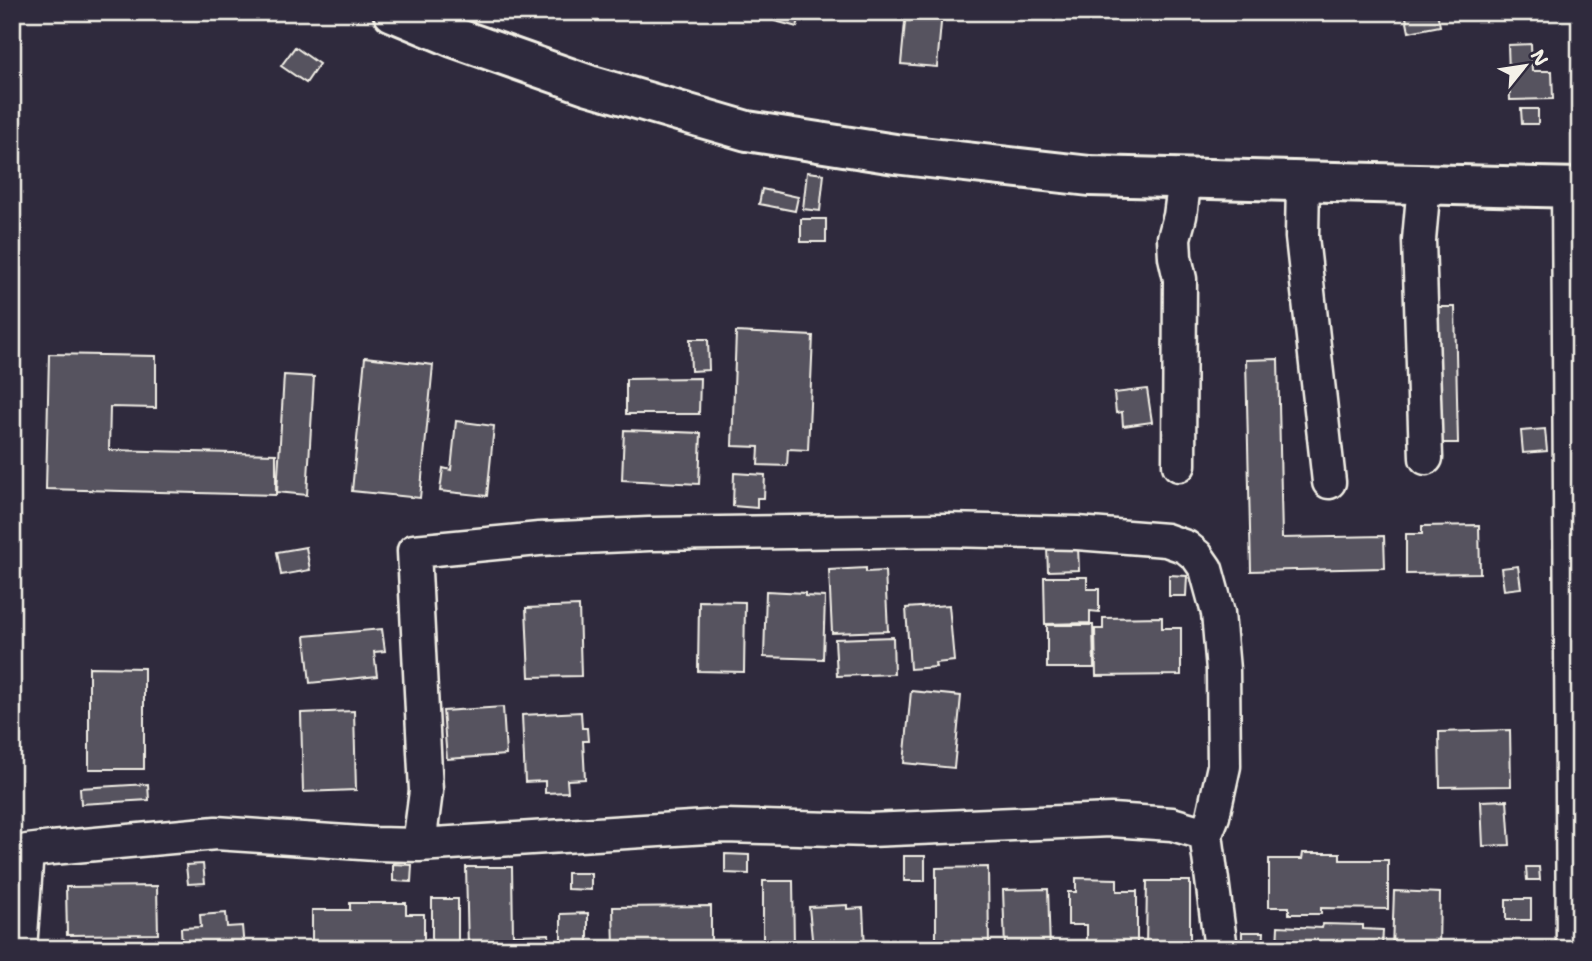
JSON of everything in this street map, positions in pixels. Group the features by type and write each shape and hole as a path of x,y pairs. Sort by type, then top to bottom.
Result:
{"main road":[{"path":"393,12 453,37 589,85 747,131 895,154 1090,176 1574,187"}],"street":[{"path":"1179,465 1180,279 1174,238 1185,178"},
{"path":"1303,181 1302,237 1329,482"},
{"path":"1424,184 1419,240 1426,458"},
{"path":"1573,949 1576,860 1574,187"},
{"path":"419,845 426,791 414,551 539,539 649,534 944,530 1077,533 1166,540 1186,547 1197,556 1206,569 1218,613 1223,670 1224,766 1213,816 1206,834 1221,949"},
{"path":"20,949 27,851 216,834 419,845 723,826 869,830 1111,820 1172,824 1206,834"}],"building":[{"path":"777,12 801,12 797,27 775,21"},
{"path":"906,12 942,12 937,67 901,64"},
{"path":"1405,12 1437,12 1440,26 1409,32"},
{"path":"1531,44 1532,71 1552,71 1553,99 1510,100 1508,45"},
{"path":"295,47 319,64 306,83 281,66"},
{"path":"1577,103 1580,103 1580,133 1577,133"},
{"path":"1521,109 1538,109 1538,124 1522,124"},
{"path":"807,172 824,174 820,211 803,209"},
{"path":"762,189 798,197 795,211 759,204"},
{"path":"801,219 826,219 826,242 801,242"},
{"path":"1435,307 1455,307 1458,443 1438,443"},
{"path":"736,332 813,336 808,450 788,449 787,466 758,465 759,447 732,446"},
{"path":"690,339 708,339 709,370 691,371"},
{"path":"49,354 156,356 156,408 110,407 109,450 276,454 276,495 46,489"},
{"path":"365,357 433,365 420,498 352,491"},
{"path":"1278,359 1282,538 1384,536 1385,568 1251,571 1246,360"},
{"path":"284,375 314,377 307,495 277,492"},
{"path":"700,378 699,414 626,414 626,379"},
{"path":"1147,389 1152,422 1123,426 1122,412 1116,413 1114,393"},
{"path":"456,421 494,426 487,496 440,491 443,468 451,470"},
{"path":"1545,429 1547,451 1523,453 1521,431"},
{"path":"624,430 701,433 699,484 622,480"},
{"path":"734,473 765,475 764,498 757,498 757,508 733,506"},
{"path":"1479,525 1480,573 1406,574 1406,534 1422,534 1422,526"},
{"path":"306,547 310,570 281,575 277,552"},
{"path":"1078,547 1079,570 1048,571 1047,548"},
{"path":"1518,566 1521,588 1504,590 1501,568"},
{"path":"866,568 866,572 885,571 888,631 832,633 829,570"},
{"path":"1169,575 1187,576 1186,596 1169,596"},
{"path":"1044,577 1087,577 1087,589 1099,589 1099,612 1090,611 1090,623 1045,624"},
{"path":"766,591 825,597 823,659 764,657"},
{"path":"699,601 745,602 744,672 698,671"},
{"path":"949,605 954,661 935,663 936,667 910,669 906,608"},
{"path":"579,606 581,676 529,677 526,608"},
{"path":"1162,617 1162,628 1181,628 1181,675 1096,676 1095,629 1103,629 1103,618"},
{"path":"1047,625 1093,625 1094,668 1047,668"},
{"path":"382,629 385,651 374,652 377,676 310,683 305,636"},
{"path":"893,637 894,674 837,676 835,639"},
{"path":"89,667 144,668 144,769 89,769"},
{"path":"911,691 961,696 954,768 904,763"},
{"path":"503,707 506,755 447,759 443,711"},
{"path":"354,711 356,790 303,792 301,713"},
{"path":"581,712 582,728 587,728 588,741 583,741 585,779 567,780 568,792 545,793 545,781 525,782 522,715"},
{"path":"1510,730 1511,786 1440,787 1439,732"},
{"path":"148,784 149,800 81,804 80,788"},
{"path":"1507,800 1510,845 1483,846 1481,801"},
{"path":"1303,853 1340,853 1340,860 1388,860 1388,909 1321,908 1321,914 1289,914 1289,907 1269,907 1269,859 1302,859"},
{"path":"725,854 749,855 749,874 725,873"},
{"path":"904,856 925,856 925,881 904,881"},
{"path":"203,864 205,883 188,884 186,865"},
{"path":"393,864 412,865 411,882 393,881"},
{"path":"466,867 512,867 513,935 549,934 550,949 468,949"},
{"path":"988,867 989,949 936,949 936,868"},
{"path":"1526,867 1539,867 1540,880 1527,880"},
{"path":"567,873 591,873 591,890 567,889"},
{"path":"1076,878 1117,879 1117,891 1137,891 1137,949 1087,949 1087,925 1068,925 1068,892 1076,892"},
{"path":"763,881 793,881 794,946 763,946"},
{"path":"1147,881 1190,881 1190,949 1146,949"},
{"path":"157,886 158,934 67,935 66,887"},
{"path":"1048,889 1050,949 1005,949 1003,890"},
{"path":"1394,891 1440,893 1439,949 1392,949"},
{"path":"432,899 458,899 458,949 432,949"},
{"path":"1506,899 1531,899 1531,920 1506,920"},
{"path":"350,903 406,903 406,914 424,914 424,949 312,949 312,910 350,910"},
{"path":"847,905 847,909 863,908 865,949 813,949 809,907"},
{"path":"711,906 711,949 614,949 613,907"},
{"path":"226,913 227,927 242,926 244,949 182,949 181,928 201,927 200,915"},
{"path":"588,913 588,949 561,949 561,914"},
{"path":"1323,924 1363,925 1363,929 1383,930 1382,949 1277,949 1278,926 1322,928"},
{"path":"1242,932 1264,932 1263,949 1242,949"},
{"path":"750,941 750,949 726,949 726,942"},
{"path":"167,942 167,949 111,949 111,944"}]}
